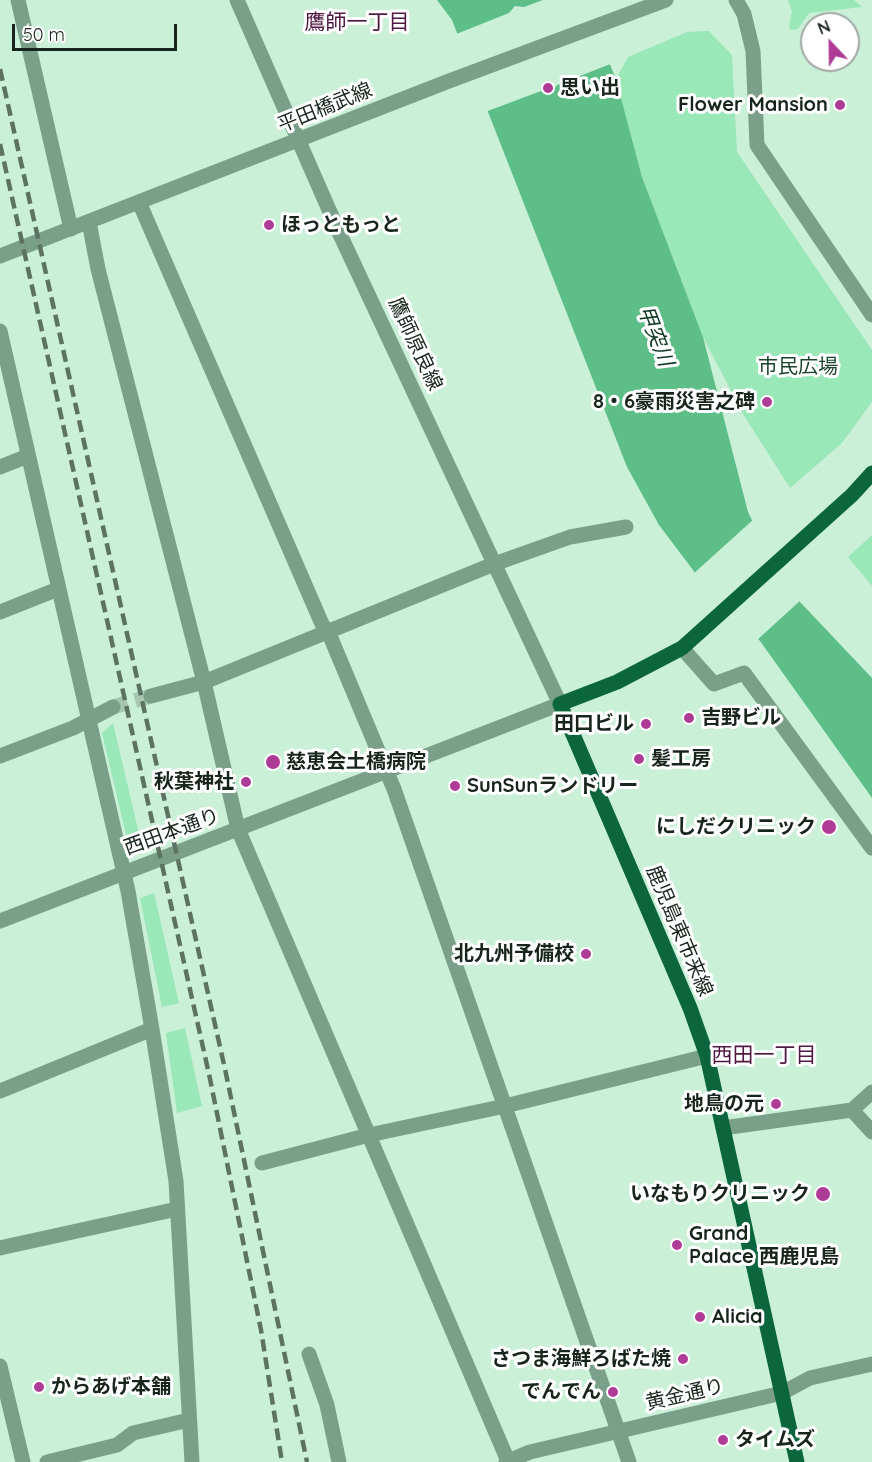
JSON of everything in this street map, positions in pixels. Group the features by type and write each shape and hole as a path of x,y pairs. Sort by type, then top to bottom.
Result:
{"main road":[{"path":"560,704 617,682 682,648 852,495 872,472"},
{"name":"鹿児島東市来線","path":"560,704 690,1008 707,1056 797,1462"}],"street":[{"path":"18,0 71,229"},
{"name":"鷹師原良線","path":"237,0 298,141 560,704"},
{"name":"平田橋武線","path":"0,256 449,81 666,0"},
{"path":"736,0 744,14 753,51 757,145 872,315"},
{"path":"140,202 387,771 629,1462"},
{"path":"89,222 98,269 204,682 238,829 508,1462"},
{"path":"0,331 123,872 152,1029 176,1181 192,1462"},
{"path":"0,467 28,456"},
{"path":"151,696 204,682 326,630 494,564 570,537 626,526"},
{"path":"0,612 58,589"},
{"path":"682,648 714,684 744,673 872,848"},
{"name":"西田本通り","path":"0,921 560,704"},
{"path":"0,756 88,720 113,707"},
{"path":"0,1091 152,1029"},
{"path":"262,1163 369,1135 505,1106 707,1056"},
{"path":"723,1128 852,1110 872,1092"},
{"path":"852,1110 872,1132"},
{"path":"0,1248 177,1209"},
{"path":"309,1354 327,1405 339,1462"},
{"name":"黄金通り","path":"508,1462 530,1452 782,1393 810,1378 872,1364"},
{"path":"0,1366 23,1462"},
{"path":"48,1462 117,1445 133,1433 189,1420"}],"green space":[{"path":"788,0 854,0 862,7 800,12 800,26 798,29 791,30 789,26 792,11"},
{"name":"市民広場","path":"709,31 732,55 737,152 872,350 872,402 842,443 790,488 743,414 703,337 642,177 616,79 628,57 687,32"},
{"path":"872,535 872,586 848,557"},
{"path":"113,723 140,838 128,843 102,733"},
{"path":"154,893 179,1003 162,1007 140,898"},
{"path":"185,1028 202,1106 177,1113 166,1033"}],"water":[{"name":"甲突川","path":"437,0 583,0 616,79 642,177 703,337 748,512 783,584 872,678 872,798 760,641 699,578 659,525 627,467 452,20"}],"pier":[{"path":"543,0 586,0 613,63 557,85 551,93 541,91 485,112 454,35 509,13 515,6 524,7"},
{"path":"754,519 786,582 802,599 756,641 692,575"}],"tunnel":[{"path":"113,707 151,696"}],"railway":[{"path":"0,69 225,1069 307,1462"},
{"path":"0,144 209,1074 261,1330 282,1462"}],"place":[{"name":"思い出","path":"548,88"},
{"name":"Flower Mansion","path":"840,105"},
{"name":"ほっともっと","path":"269,225"},
{"name":"8・6豪雨災害之碑","path":"767,402"},
{"name":"吉野ビル","path":"689,718"},
{"name":"田口ビル","path":"646,724"},
{"name":"髪工房","path":"639,759"},
{"name":"慈恵会土橋病院","path":"273,762"},
{"name":"秋葉神社","path":"246,782"},
{"name":"SunSunランドリー","path":"455,786"},
{"name":"にしだクリニック","path":"829,827"},
{"name":"北九州予備校","path":"586,954"},
{"name":"地鳥の元","path":"776,1104"},
{"name":"いなもりクリニック","path":"823,1194"},
{"name":"Grand Palace 西鹿児島","path":"677,1245"},
{"name":"Alicia","path":"700,1317"},
{"name":"さつま海鮮ろばた焼","path":"683,1359"},
{"name":"からあげ本舗","path":"39,1387"},
{"name":"でんでん","path":"613,1392"},
{"name":"タイムズ","path":"723,1440"}],"district":[{"name":"鷹師一丁目","path":"357,23"},
{"name":"西田一丁目","path":"764,1056"}]}
